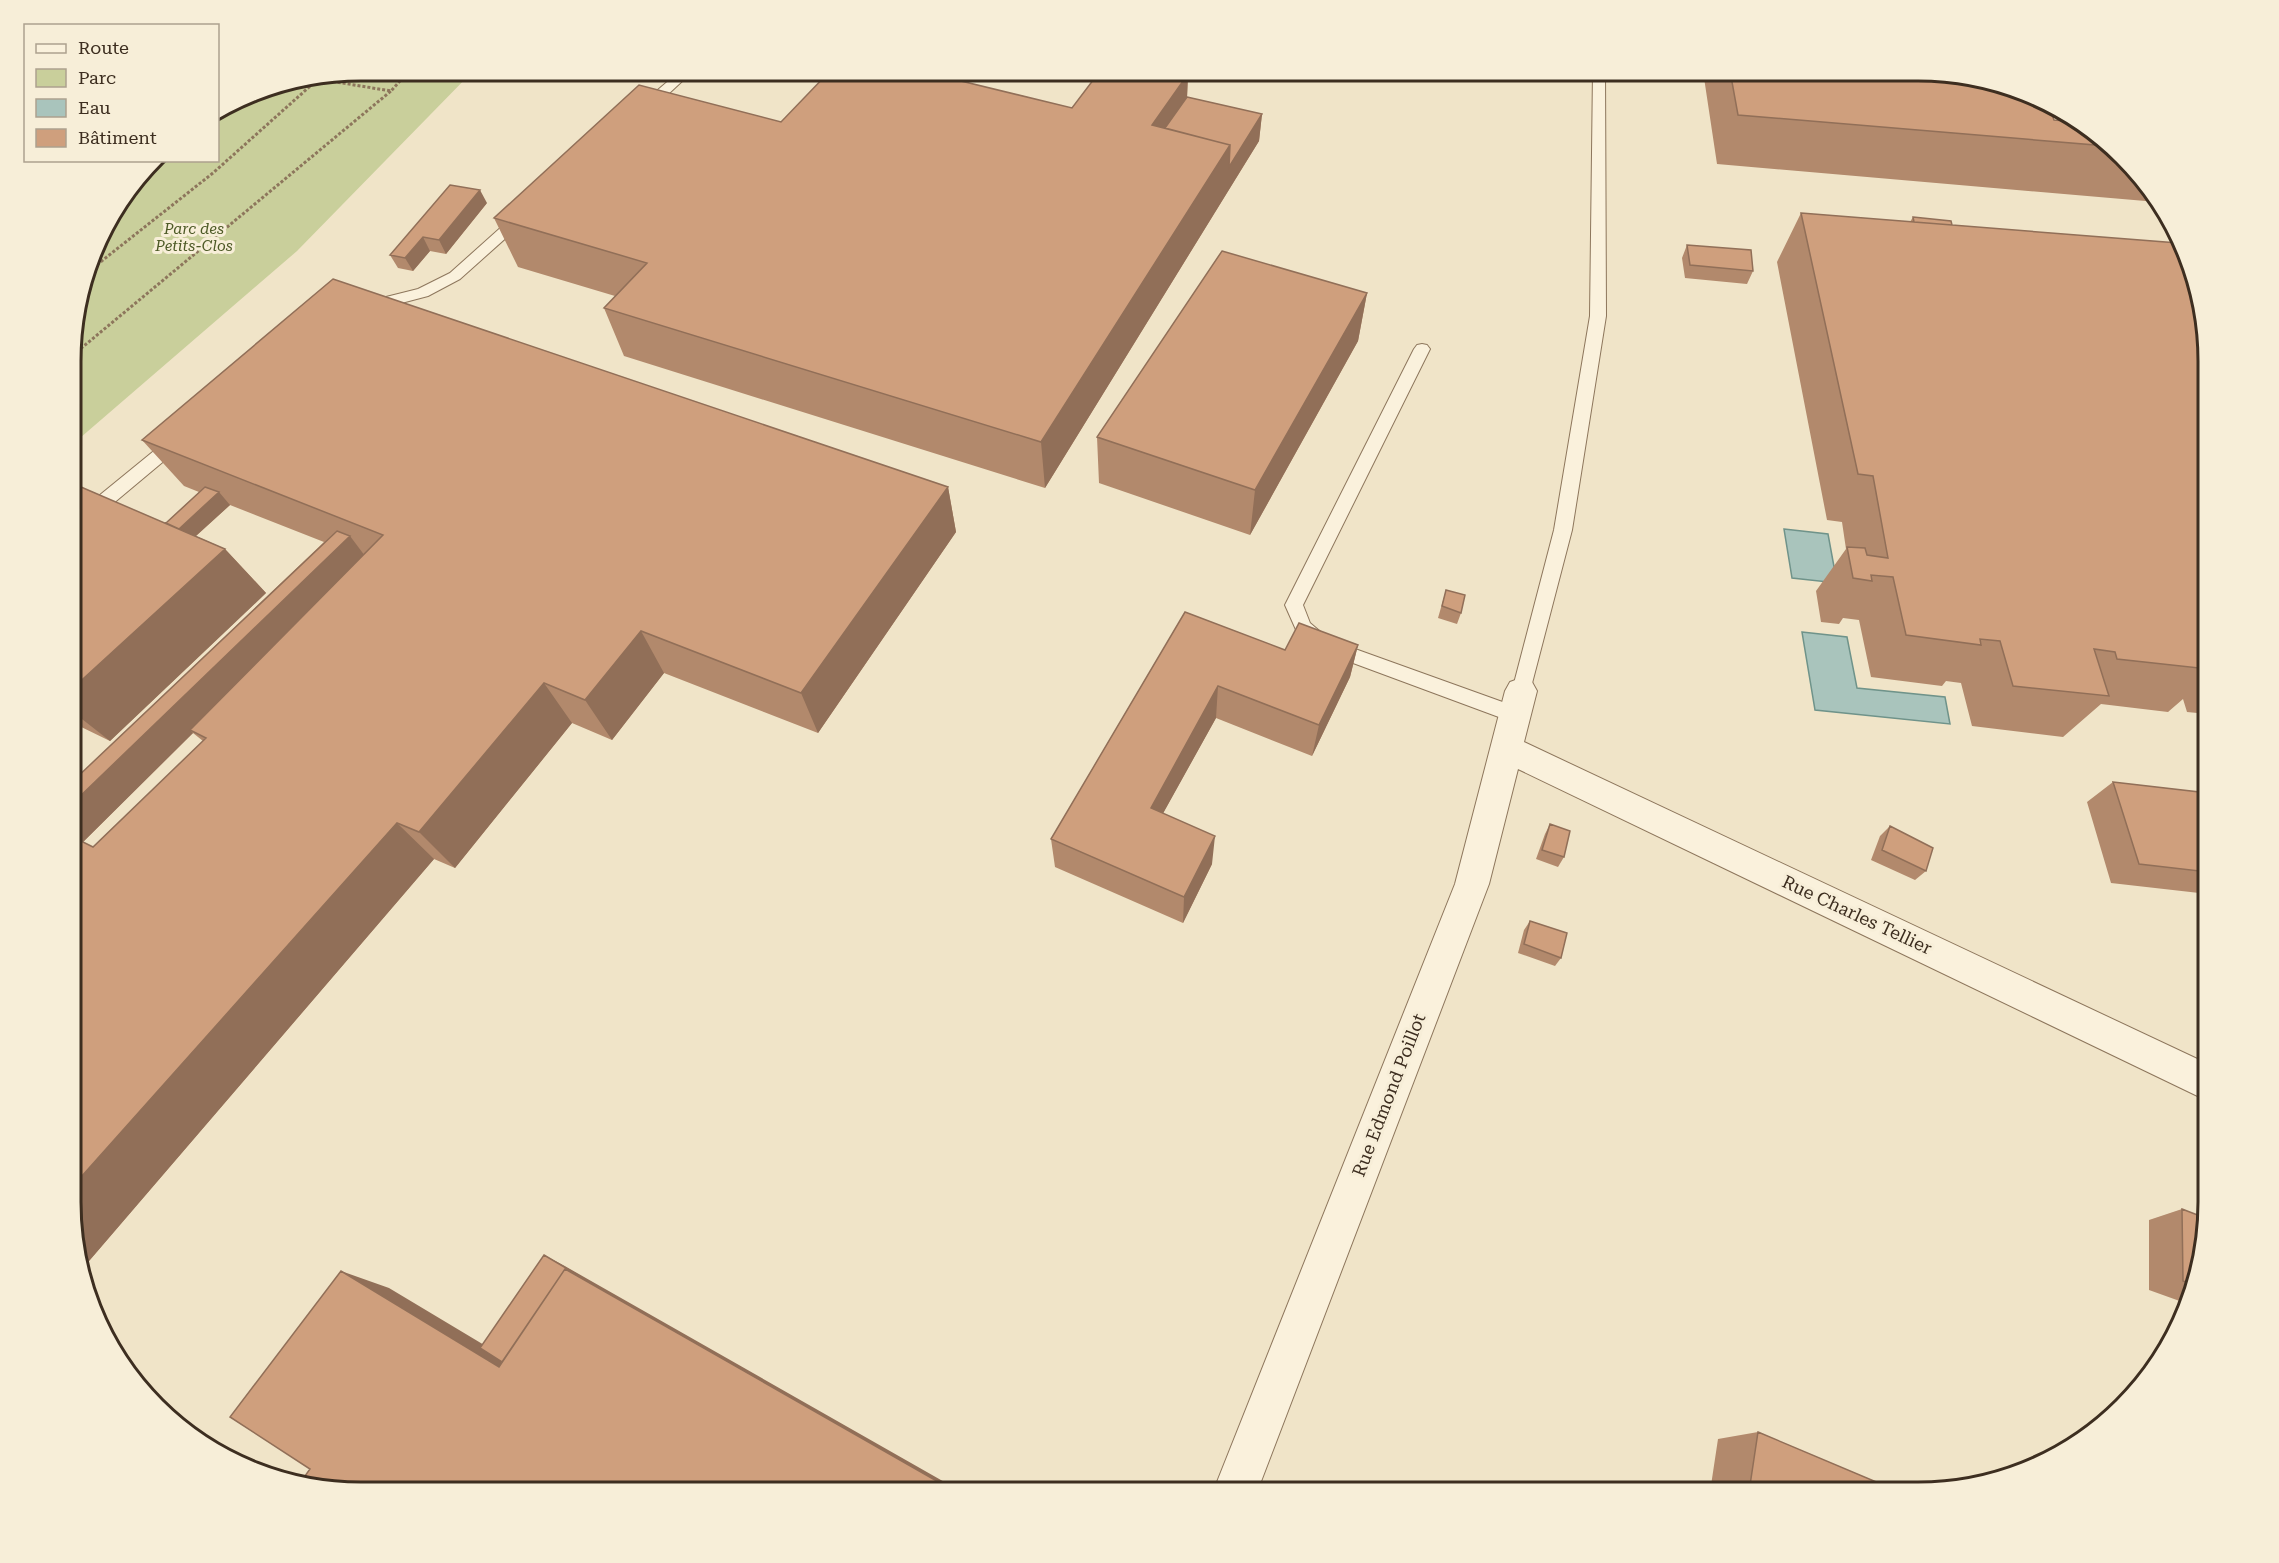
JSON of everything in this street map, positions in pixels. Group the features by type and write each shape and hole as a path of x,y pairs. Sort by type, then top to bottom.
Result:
{"street":[{"name":"Rue Charles Tellier","path":"1514,718 2198,1078"},
{"name":"Rue Edmond Poillot","path":"1239,1482 1472,884 1514,718"}],"lane":[{"path":"633,118 676,81"},
{"path":"1422,349 1294,605 1304,627 1324,645 1514,718 1563,530 1598,316 1599,81"},
{"path":"357,311 423,293 455,276 535,205"},
{"path":"81,520 188,431"}],"path":[{"path":"82,348 391,91 400,81"},
{"path":"333,83 391,91"},
{"path":"99,263 213,173 310,86"}],"green space":[{"name":"Parc des Petits-Clos","path":"361,81 463,81 297,251 81,437 83,325 96,271 110,237 128,206 163,163 219,162 219,120 254,102 307,86"}],"water":[{"path":"1784,529 1828,534 1837,583 1792,578"},
{"path":"1802,632 1847,637 1857,688 1945,697 1950,724 1815,710"}],"building":[{"path":"820,81 961,81 1072,108 1092,81 1183,81 1152,125 1230,145 1041,442 604,308 647,263 494,218 639,85 781,122"},
{"path":"1732,81 1954,83 2025,102 2053,116 2054,120 2061,121 2073,128 2095,145 1738,115"},
{"path":"1187,97 1262,114 1229,167 1230,145 1165,128"},
{"path":"450,185 480,190 439,240 423,237 405,258 390,255"},
{"path":"1801,213 2172,242 2183,271 2196,325 2198,668 2117,659 2115,652 2094,649 2109,696 2013,686 2000,641 1980,639 1981,645 1906,635 1893,577 1871,575 1872,581 1853,578 1847,547 1865,548 1867,555 1888,558 1873,476 1858,474"},
{"path":"1913,217 1951,221 1952,225 1914,222"},
{"path":"1687,245 1751,250 1753,271 1690,265"},
{"path":"1222,251 1367,293 1255,490 1097,437"},
{"path":"333,279 948,487 801,693 641,631 585,700 544,683 419,832 397,823 81,1177 81,841 93,847 206,738 190,730 383,535 142,440"},
{"path":"81,487 225,549 81,681"},
{"path":"205,487 219,492 179,529 166,523"},
{"path":"337,531 350,536 81,795 81,773"},
{"path":"1446,590 1465,595 1461,613 1442,606"},
{"path":"1185,612 1285,650 1299,623 1358,645 1319,725 1218,686 1151,808 1215,836 1184,897 1051,839"},
{"path":"2113,782 2198,792 2198,871 2139,864"},
{"path":"1550,824 1570,831 1564,857 1542,850"},
{"path":"1890,826 1933,848 1926,871 1882,850"},
{"path":"1530,921 1567,933 1561,958 1524,944"},
{"path":"2182,1209 2197,1215 2193,1256 2186,1282 2183,1281"},
{"path":"544,1255 581,1277 565,1269 502,1362 480,1348"},
{"path":"565,1269 938,1482 361,1482 325,1480 305,1476 310,1469 230,1417 341,1271 499,1367"},
{"path":"1758,1432 1876,1482 1750,1482"}]}
